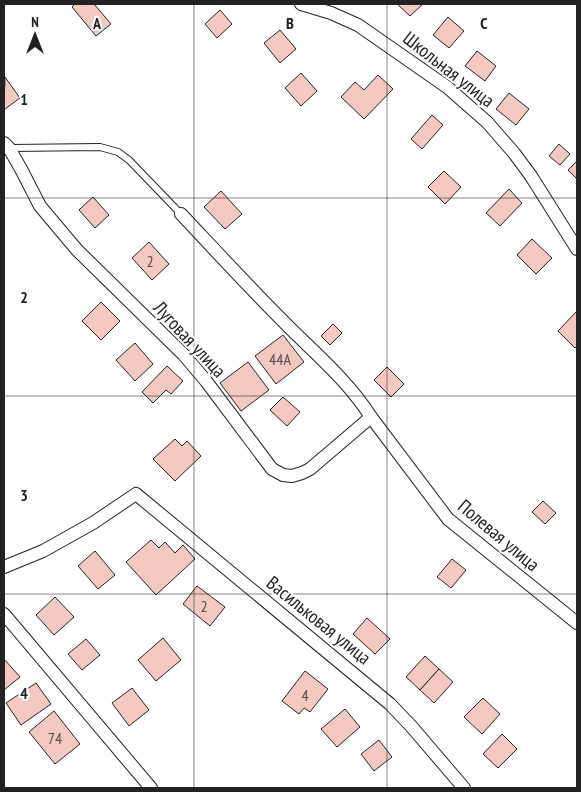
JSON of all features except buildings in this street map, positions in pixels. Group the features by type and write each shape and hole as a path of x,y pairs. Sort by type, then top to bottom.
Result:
{"street":[{"name":"Школьная улица","path":"301,4 331,13 358,25 448,87 487,122 514,153 531,176 577,249"},
{"name":"Луговая улица","path":"6,146 40,206 77,250 184,355 277,473 292,476 310,468 370,417"},
{"name":"Полевая улица","path":"181,214 282,320 337,374 361,402 370,417 448,519 577,623"},
{"name":"Васильковая улица","path":"4,568 42,551 93,524 136,494 372,688 411,726 464,788"},
{"path":"4,614 150,788"}],"lane":[{"path":"6,146 100,147 118,152 129,160 181,214"}]}
